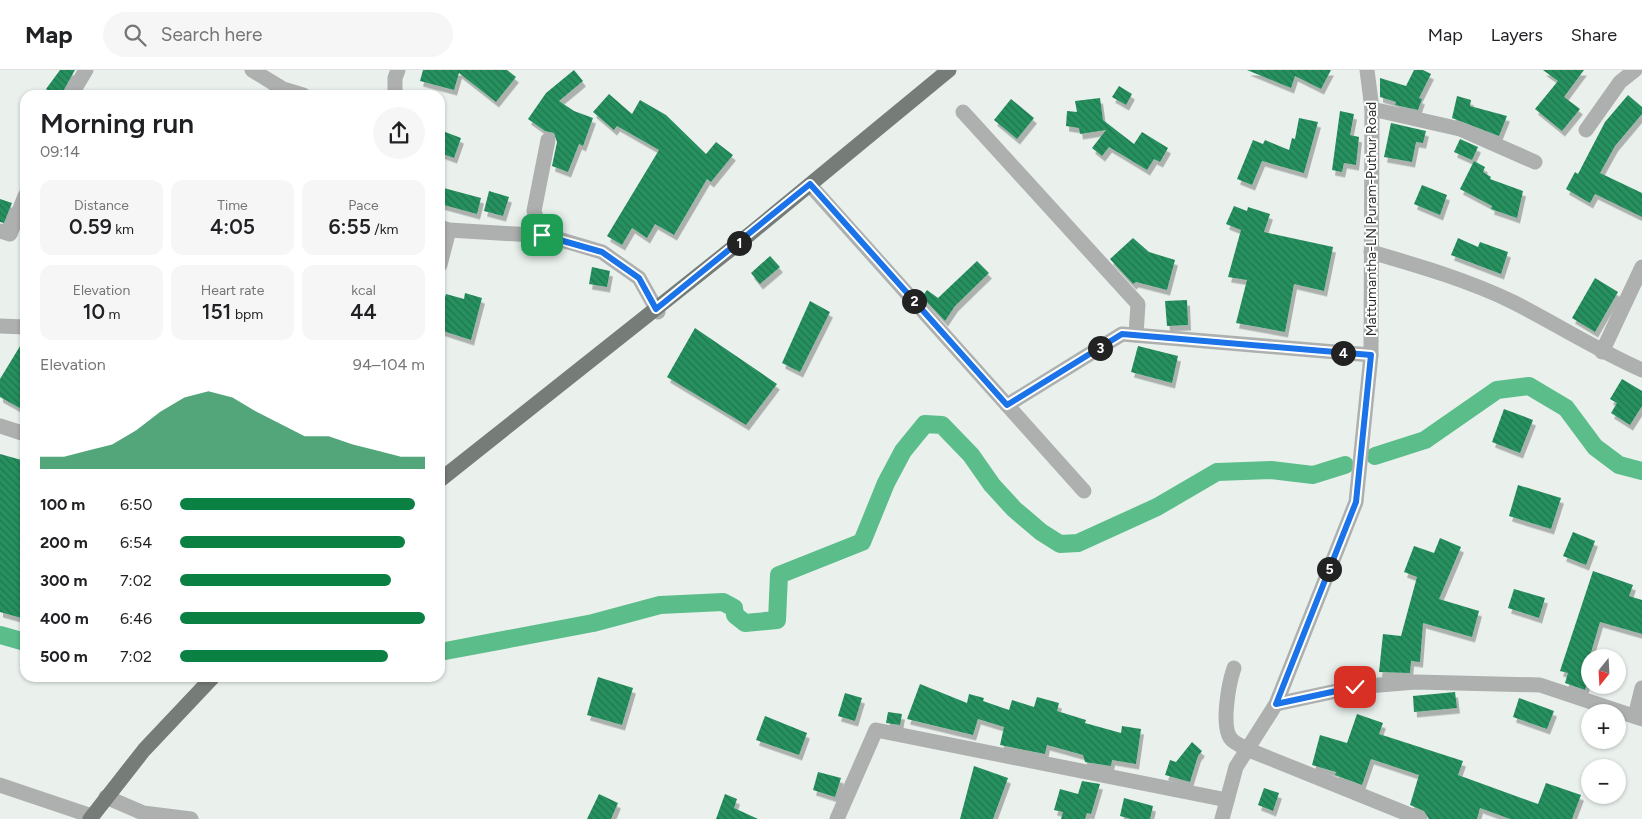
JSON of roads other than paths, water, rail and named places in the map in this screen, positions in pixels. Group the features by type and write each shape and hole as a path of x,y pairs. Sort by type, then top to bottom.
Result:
{"main road":[{"path":"445,476 657,311 949,70"},
{"path":"91,817 144,750 208,682"}],"street":[{"path":"74,90 86,70"},
{"path":"252,70 286,90"},
{"path":"395,90 395,78 398,70"},
{"name":"Mattumantha-LN Puram-Puthur Road","path":"1222,819 1236,767 1249,750 1276,704 1356,502 1371,355 1372,109 1367,70"},
{"path":"1586,130 1620,82 1635,70"},
{"path":"1372,109 1460,129 1535,162"},
{"path":"963,112 1138,304 1136,335"},
{"path":"542,235 534,211 548,140"},
{"path":"810,184 1084,490"},
{"path":"0,231 10,234 20,209"},
{"path":"445,229 542,235 602,252 639,278 657,311"},
{"path":"1372,252 1438,272 1512,301 1602,352 1642,370"},
{"path":"1602,352 1642,267"},
{"path":"0,326 20,328"},
{"path":"1007,405 1122,334 1371,355"},
{"path":"0,426 20,432"},
{"path":"1234,668 1227,708 1226,730 1232,740 1249,750 1420,819"},
{"path":"1276,704 1355,687 1416,682 1540,685 1638,717 1642,688"},
{"path":"836,819 876,730 1227,800"},
{"path":"0,785 91,817"},
{"path":"106,797 143,813 191,819"}],"waterway":[{"path":"1375,456 1425,440 1497,390 1529,386 1566,408 1595,447 1619,465 1642,471"},
{"path":"445,651 593,623 660,605 723,602 734,608 735,615 745,623 777,620 779,575 862,542 886,483 903,451 925,424 942,425 971,455 992,485 1014,509 1041,532 1060,544 1078,543 1157,507 1217,472 1271,470 1313,475 1345,465"},
{"path":"0,635 20,641"}]}
